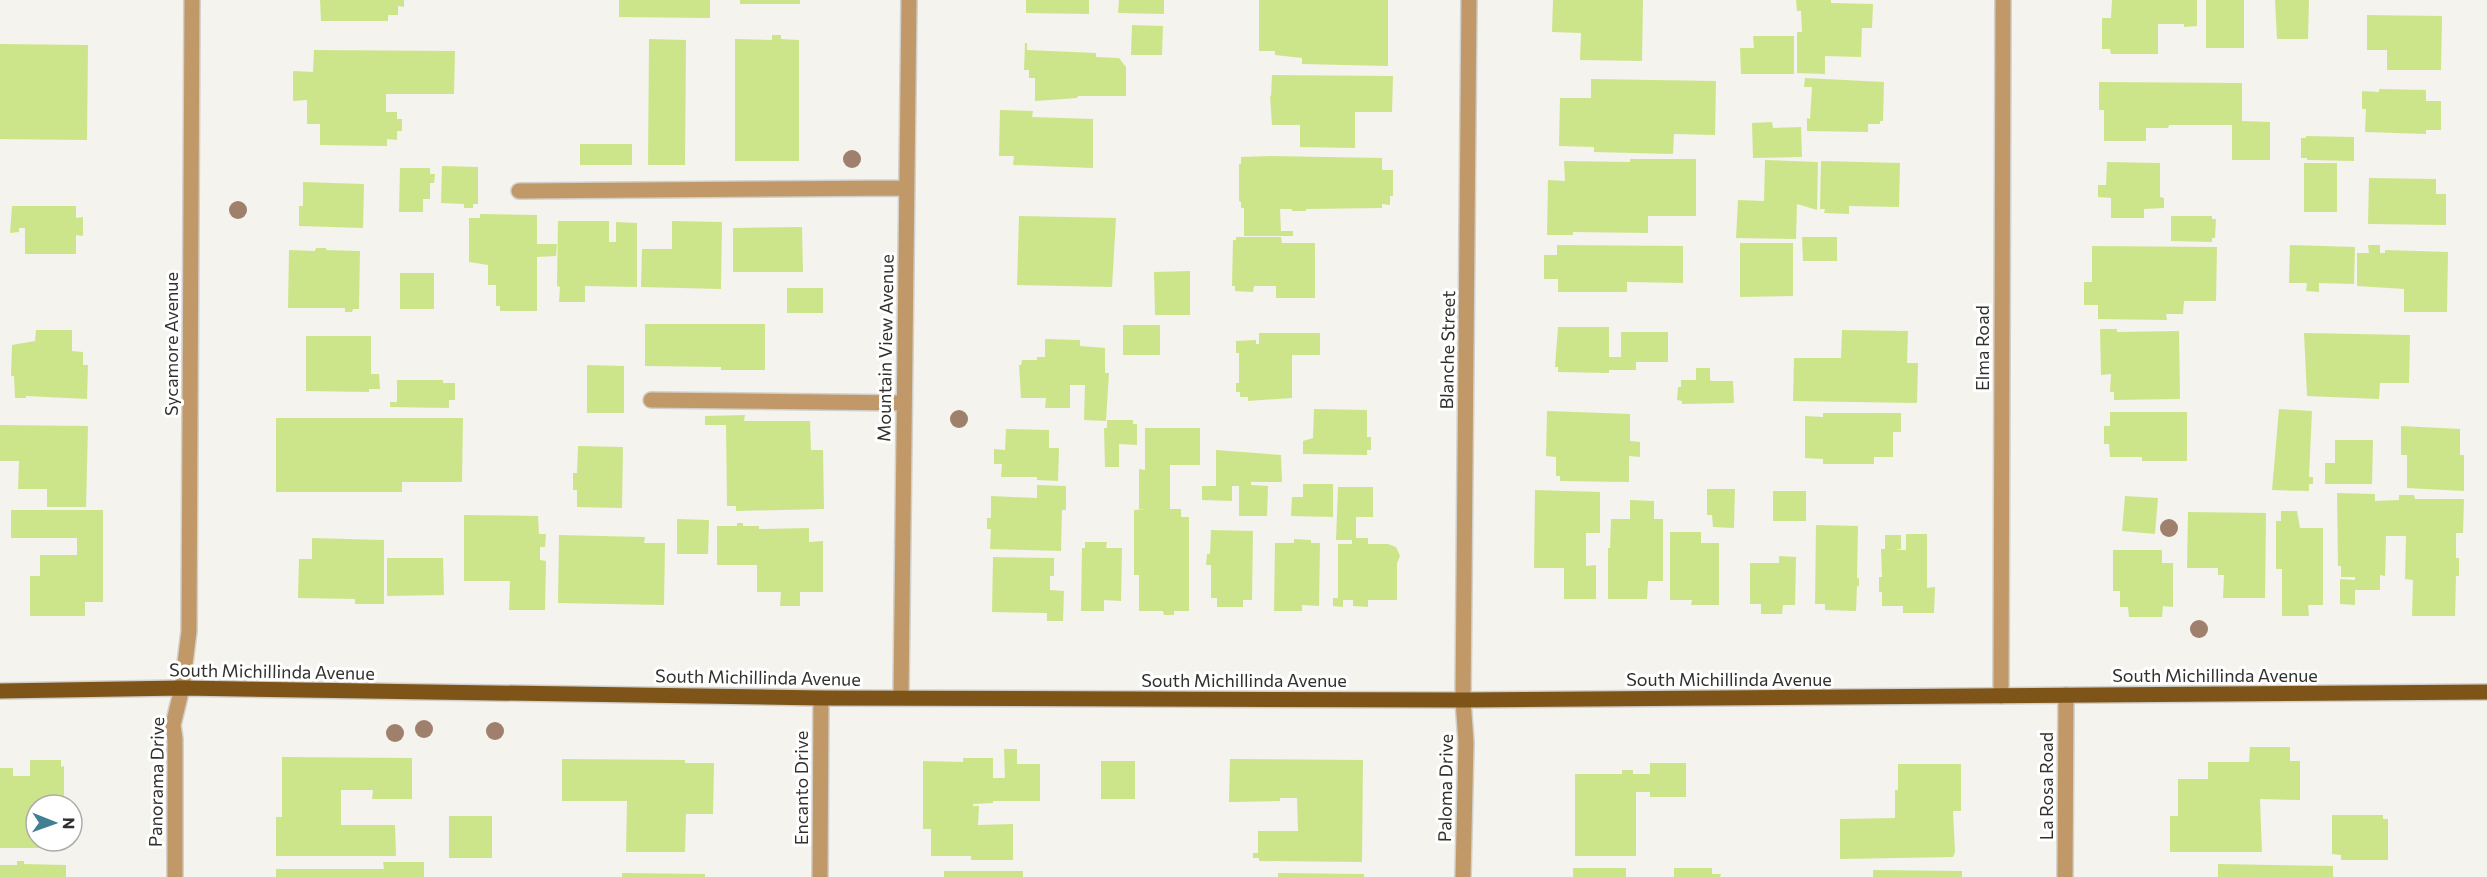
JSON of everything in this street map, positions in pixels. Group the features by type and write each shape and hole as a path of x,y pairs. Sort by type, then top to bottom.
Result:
{"main road":[{"name":"South Michillinda Avenue","path":"0,692 182,688 820,698 1463,700 2487,692"}],"street":[{"name":"Sycamore Avenue","path":"182,688 189,631 192,0"},
{"name":"Mountain View Avenue","path":"902,697 909,0"},
{"name":"Blanche Street","path":"1463,700 1469,0"},
{"name":"Elma Road","path":"2001,696 2003,0"},
{"path":"519,191 907,188"},
{"path":"651,400 904,403"},
{"name":"Panorama Drive","path":"175,877 175,739 173,725 182,688"},
{"name":"La Rosa Road","path":"2065,877 2066,695"},
{"name":"Encanto Drive","path":"820,698 820,877"},
{"name":"Paloma Drive","path":"1463,700 1466,742 1463,877"}],"building":[{"path":"320,0 404,0 404,7 398,6 398,15 388,15 388,21 321,21"},
{"path":"619,0 710,0 710,18 619,17"},
{"path":"740,0 800,0 800,4 740,4"},
{"path":"1026,0 1089,0 1089,14 1026,13"},
{"path":"1119,0 1164,0 1164,14 1118,13"},
{"path":"1259,0 1388,0 1388,66 1302,64 1302,58 1275,55 1275,51 1259,51"},
{"path":"1553,0 1643,0 1642,61 1580,60 1581,33 1552,32"},
{"path":"1796,0 1831,0 1831,3 1873,4 1872,28 1862,28 1861,57 1825,56 1825,74 1797,73 1797,32 1802,32 1801,11 1797,11"},
{"path":"2112,0 2197,0 2197,26 2158,24 2158,54 2111,54 2110,49 2102,49 2102,18 2111,18"},
{"path":"2206,0 2244,0 2244,48 2206,48"},
{"path":"2275,0 2309,0 2308,39 2277,39"},
{"path":"2367,15 2442,16 2441,70 2387,70 2387,50 2367,50"},
{"path":"1132,25 1163,26 1162,55 1131,55"},
{"path":"772,35 781,35 781,39 799,40 799,161 735,161 735,39 772,40"},
{"path":"1753,36 1794,36 1794,74 1741,74 1740,48 1754,48"},
{"path":"649,39 686,40 685,165 648,165"},
{"path":"1025,43 1027,43 1027,50 1096,53 1096,57 1119,58 1126,67 1126,96 1078,96 1077,98 1035,101 1035,78 1029,78 1029,70 1024,70"},
{"path":"0,44 88,45 87,140 0,139"},
{"path":"314,50 455,51 454,94 386,94 386,112 397,112 397,119 402,119 402,131 397,131 397,140 387,139 387,146 320,145 320,124 307,124 307,100 293,101 293,71 313,72"},
{"path":"1272,75 1393,76 1392,112 1355,112 1355,148 1300,147 1300,125 1272,125 1270,96"},
{"path":"1805,78 1884,82 1883,121 1880,121 1880,124 1868,124 1868,132 1807,131 1812,87 1804,87"},
{"path":"1591,79 1716,81 1715,135 1674,134 1673,154 1594,152 1594,147 1559,146 1560,98 1591,98"},
{"path":"2099,82 2242,83 2242,121 2270,122 2270,160 2232,160 2232,125 2169,125 2168,128 2146,128 2146,141 2104,141 2104,110 2099,110"},
{"path":"2379,89 2426,90 2426,101 2441,101 2441,130 2426,130 2426,134 2365,132 2366,109 2362,109 2362,91 2379,92"},
{"path":"1000,110 1033,111 1032,117 1093,119 1093,168 1013,165 1014,156 999,156"},
{"path":"1772,122 1773,128 1801,127 1802,157 1753,158 1752,123"},
{"path":"2306,136 2354,137 2354,161 2301,158 2301,138 2306,138"},
{"path":"580,144 632,144 632,165 580,165"},
{"path":"1241,157 1382,158 1382,170 1393,170 1393,196 1390,196 1390,205 1382,204 1382,208 1306,209 1306,211 1280,209 1281,231 1293,231 1293,236 1244,236 1244,208 1241,208 1239,201"},
{"path":"1630,159 1696,159 1696,216 1648,216 1648,233 1573,232 1573,235 1547,235 1548,180 1565,181 1564,161 1630,162"},
{"path":"1765,160 1818,162 1817,210 1797,204 1796,239 1736,238 1738,200 1764,201"},
{"path":"1821,161 1900,163 1899,207 1849,206 1849,214 1824,213 1825,209 1820,209"},
{"path":"2107,162 2160,163 2160,197 2164,198 2164,208 2144,209 2144,218 2111,218 2111,198 2098,197 2098,185 2106,185"},
{"path":"2304,163 2337,163 2337,212 2304,212"},
{"path":"442,166 478,167 478,204 473,204 473,208 464,208 464,204 441,203"},
{"path":"400,168 430,168 430,174 435,174 434,183 430,183 430,199 423,199 423,212 399,212"},
{"path":"2369,178 2436,179 2436,194 2446,194 2446,225 2368,224"},
{"path":"303,182 364,184 363,228 299,226 299,206 303,206"},
{"path":"12,206 76,206 76,218 83,217 83,236 76,235 76,254 25,254 25,228 19,228 19,232 10,233"},
{"path":"480,214 537,215 537,244 557,244 556,256 537,257 537,311 500,311 500,306 496,306 496,285 488,285 488,265 469,262 469,218 480,218"},
{"path":"1019,216 1116,218 1112,287 1017,285"},
{"path":"2171,216 2212,216 2212,219 2216,219 2215,238 2212,238 2212,242 2171,241"},
{"path":"558,221 609,221 609,242 616,242 616,222 637,223 637,287 585,286 585,302 559,302 560,287 557,286"},
{"path":"672,221 722,222 721,289 641,287 642,249 672,249"},
{"path":"802,227 803,272 733,272 733,228"},
{"path":"1236,237 1281,237 1282,243 1315,243 1315,298 1276,298 1276,286 1254,286 1253,292 1235,291 1235,286 1232,286 1233,240 1236,240"},
{"path":"1802,237 1837,237 1837,261 1803,261"},
{"path":"1740,243 1793,243 1793,296 1740,297"},
{"path":"1557,245 1683,246 1683,283 1627,282 1627,292 1558,292 1558,279 1544,279 1544,255 1557,255"},
{"path":"2290,245 2355,247 2354,284 2319,283 2319,292 2306,291 2307,283 2289,283"},
{"path":"2368,245 2380,245 2380,253 2385,253 2385,250 2448,252 2447,312 2404,312 2404,289 2357,286 2357,253 2369,253"},
{"path":"2092,246 2217,247 2216,301 2184,301 2183,314 2166,314 2167,320 2098,319 2098,305 2084,305 2084,282 2092,282"},
{"path":"316,248 360,251 359,309 345,312 345,308 288,308 289,250 315,251"},
{"path":"1190,271 1190,315 1155,315 1154,272"},
{"path":"400,273 434,273 434,309 400,309"},
{"path":"787,288 823,288 823,313 787,313"},
{"path":"645,324 765,324 765,370 645,366"},
{"path":"1123,325 1160,325 1160,355 1123,355"},
{"path":"1558,327 1609,327 1609,357 1621,357 1621,332 1668,332 1668,362 1636,362 1636,370 1609,370 1609,373 1558,372 1558,367 1555,367"},
{"path":"2100,329 2117,329 2117,332 2179,331 2180,399 2114,400 2114,392 2110,392 2111,374 2101,375"},
{"path":"36,330 72,330 72,351 83,352 83,365 88,365 87,399 26,396 26,398 15,398 14,376 11,376 12,345 35,341"},
{"path":"1842,330 1908,331 1907,363 1918,363 1917,403 1793,401 1794,358 1841,358"},
{"path":"1259,333 1320,333 1320,355 1292,355 1292,398 1248,401 1248,397 1240,397 1240,392 1236,392 1236,383 1239,383 1239,353 1236,353 1236,341 1256,340 1256,344 1259,344"},
{"path":"2304,333 2410,335 2409,383 2380,383 2379,399 2307,396"},
{"path":"306,336 371,336 371,374 379,374 380,389 369,389 369,392 306,391"},
{"path":"1045,339 1080,340 1080,346 1105,348 1105,373 1109,373 1106,421 1084,420 1085,385 1070,385 1070,408 1045,408 1046,398 1021,398 1019,365 1022,360 1037,360 1037,357 1045,357"},
{"path":"587,365 624,366 624,413 587,413"},
{"path":"1696,368 1710,368 1710,380 1712,381 1733,381 1734,403 1682,404 1682,401 1677,400 1681,380 1696,380"},
{"path":"397,380 443,380 443,383 455,383 455,400 449,400 449,408 390,407 390,402 397,402"},
{"path":"1314,409 1367,410 1367,437 1371,437 1371,450 1367,450 1367,455 1303,454 1303,441 1313,438"},
{"path":"2279,409 2312,411 2309,477 2313,477 2313,484 2309,484 2309,491 2272,490"},
{"path":"1547,411 1630,414 1630,441 1640,442 1640,457 1629,456 1629,482 1560,481 1560,476 1556,476 1556,457 1546,456"},
{"path":"2110,412 2187,412 2187,461 2142,461 2142,457 2110,457 2109,444 2104,444 2104,426 2110,426"},
{"path":"1823,413 1901,413 1901,432 1893,432 1893,457 1874,457 1874,464 1823,464 1823,459 1805,458 1805,416 1823,417"},
{"path":"745,415 744,421 810,421 811,450 823,450 824,509 736,511 736,506 727,506 726,425 705,425 705,416"},
{"path":"276,418 463,418 462,482 402,482 402,492 276,492"},
{"path":"1107,420 1133,420 1133,424 1137,424 1137,445 1119,444 1119,467 1105,467 1104,428 1107,428"},
{"path":"0,425 88,426 86,507 47,507 47,489 18,489 19,461 0,461"},
{"path":"2401,426 2460,429 2460,455 2464,455 2464,491 2407,488 2407,455 2401,455"},
{"path":"1145,428 1200,428 1200,465 1170,465 1170,509 1181,509 1181,517 1189,517 1189,611 1174,611 1174,615 1164,615 1163,611 1139,611 1139,575 1134,575 1134,510 1146,509 1139,509 1139,469 1145,470"},
{"path":"1006,429 1049,430 1049,448 1059,448 1058,481 1037,480 1037,477 1001,477 1002,464 994,464 994,449 1005,450"},
{"path":"2335,440 2373,440 2372,484 2325,484 2325,463 2335,463"},
{"path":"578,446 623,447 622,508 577,507 577,490 573,490 573,473 577,473"},
{"path":"1216,450 1281,455 1282,482 1251,482 1251,485 1268,486 1267,516 1239,516 1239,486 1232,486 1232,501 1202,500 1202,486 1216,486"},
{"path":"1303,484 1333,484 1333,517 1291,516 1292,497 1303,497"},
{"path":"1037,485 1066,486 1066,510 1062,510 1061,551 990,549 991,529 987,529 987,518 991,518 991,496 1037,498"},
{"path":"1338,487 1373,487 1373,517 1356,517 1356,538 1368,538 1368,544 1388,544 1396,547 1400,556 1397,563 1397,600 1368,600 1368,607 1353,606 1353,600 1343,600 1343,607 1333,606 1333,598 1338,598 1338,544 1352,544 1352,540 1336,540"},
{"path":"1707,489 1735,489 1734,528 1713,527 1712,515 1707,515"},
{"path":"1535,490 1600,492 1600,533 1586,533 1586,566 1596,565 1596,599 1564,599 1564,568 1534,568"},
{"path":"1773,491 1806,491 1806,521 1773,521"},
{"path":"2337,493 2375,494 2375,501 2399,500 2399,495 2414,495 2415,499 2464,499 2463,533 2456,533 2459,576 2456,576 2455,616 2412,616 2413,580 2405,579 2406,536 2386,536 2385,576 2380,575 2380,590 2355,590 2355,605 2340,604 2340,579 2355,580 2355,577 2341,577 2341,566 2338,566"},
{"path":"2125,496 2158,498 2155,534 2122,531"},
{"path":"1630,500 1654,501 1654,519 1663,519 1663,581 1648,581 1647,599 1608,599 1608,548 1610,548 1611,519 1630,519"},
{"path":"11,510 103,510 103,602 85,602 85,616 30,616 30,576 40,576 40,555 77,555 77,538 11,538"},
{"path":"2281,511 2297,511 2300,528 2323,528 2323,605 2308,605 2309,616 2282,616 2282,569 2276,569 2276,521 2281,521"},
{"path":"2188,512 2266,513 2265,598 2223,598 2224,575 2218,575 2218,568 2187,568"},
{"path":"464,515 538,516 539,534 546,534 545,547 540,547 540,560 546,561 545,610 509,610 510,581 464,581"},
{"path":"677,519 709,520 708,554 677,554"},
{"path":"737,523 743,523 743,526 759,526 759,529 809,528 809,542 823,541 823,592 800,592 800,606 780,606 781,592 757,592 757,565 717,565 717,526 737,526"},
{"path":"1816,525 1858,526 1857,578 1859,578 1859,586 1857,586 1856,611 1825,610 1825,604 1815,604"},
{"path":"1211,530 1253,531 1252,600 1243,600 1243,607 1217,607 1217,598 1211,598 1211,565 1206,565 1207,554 1210,554"},
{"path":"1670,532 1701,532 1701,543 1719,543 1719,605 1691,605 1692,600 1670,600"},
{"path":"1906,534 1927,534 1927,588 1935,587 1934,613 1903,613 1903,606 1882,606 1879,577 1882,577 1881,549 1885,549 1885,535 1901,535 1901,549 1895,550 1906,550"},
{"path":"559,535 645,537 644,543 665,543 664,605 558,603"},
{"path":"312,538 384,540 384,604 355,604 355,599 298,598 299,559 312,559"},
{"path":"1294,539 1320,543 1319,606 1302,605 1302,611 1274,611 1275,543 1294,543"},
{"path":"1085,542 1107,542 1106,548 1122,548 1121,601 1104,600 1104,611 1081,611 1082,548 1085,548"},
{"path":"2113,550 2162,550 2162,563 2173,563 2173,607 2163,606 2162,617 2129,617 2128,607 2120,607 2120,591 2113,591"},
{"path":"1779,556 1796,557 1795,605 1783,605 1782,614 1761,614 1761,604 1750,604 1750,563 1779,563"},
{"path":"993,557 1054,558 1054,576 1050,576 1050,590 1064,591 1063,621 1047,621 1047,613 992,612"},
{"path":"387,558 443,558 444,595 387,596"},
{"path":"2250,747 2290,747 2290,761 2300,761 2300,800 2260,799 2262,852 2170,852 2170,816 2178,816 2178,779 2208,779 2208,762 2249,762"},
{"path":"1004,749 1017,749 1017,764 1040,764 1040,801 993,801 993,803 973,804 973,806 979,806 978,825 1013,824 1013,860 971,860 971,856 931,856 931,829 923,829 923,761 963,762 963,758 993,758 993,778 1005,778"},
{"path":"282,757 412,758 412,799 372,799 373,790 341,790 341,825 395,825 396,856 276,856 276,817 282,817"},
{"path":"562,759 685,760 685,763 714,763 713,814 686,814 685,852 626,852 627,801 562,801"},
{"path":"1230,759 1363,760 1362,862 1259,861 1259,858 1253,858 1253,853 1258,853 1258,831 1298,831 1297,798 1280,798 1280,801 1229,802"},
{"path":"30,760 61,760 61,767 64,766 64,793 24,793 24,848 0,848 0,768 13,768 13,776 30,776"},
{"path":"1101,761 1135,761 1135,799 1101,799"},
{"path":"1650,763 1686,763 1686,797 1650,797 1650,792 1636,792 1636,856 1575,856 1575,774 1622,774 1622,770 1633,770 1633,774 1650,774"},
{"path":"1898,764 1961,764 1961,811 1953,811 1955,852 1953,857 1840,859 1840,819 1895,818"},
{"path":"2332,815 2383,815 2383,819 2388,819 2388,860 2341,860 2341,855 2332,854"},
{"path":"449,816 492,816 492,858 449,858"},
{"path":"17,861 24,861 24,864 66,865 66,877 0,877 0,865 17,865"},
{"path":"383,862 424,862 424,877 276,877 276,869 384,869"},
{"path":"2218,864 2333,866 2333,877 2218,877"},
{"path":"1573,868 1626,868 1626,877 1573,877"},
{"path":"1674,868 1712,868 1712,874 1721,874 1720,877 1674,877"},
{"path":"1873,870 1962,871 1962,877 1873,877"},
{"path":"944,871 1023,871 1023,877 944,877"},
{"path":"622,873 705,874 705,877 622,877"},
{"path":"1278,873 1364,874 1364,877 1278,877"}]}
